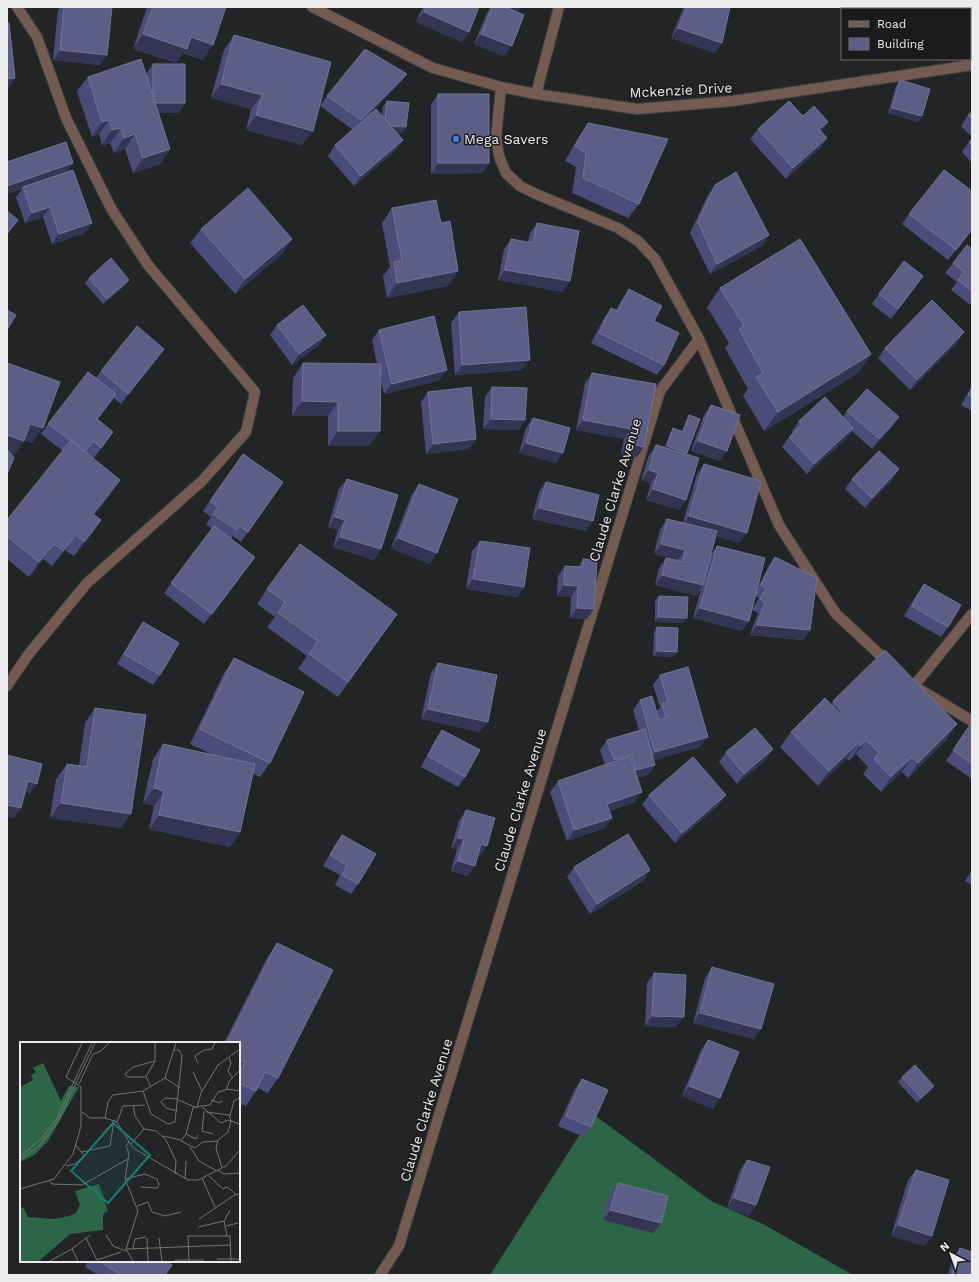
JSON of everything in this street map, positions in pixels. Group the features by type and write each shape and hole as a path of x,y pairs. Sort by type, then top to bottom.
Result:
{"street":[{"path":"7,686 28,655 87,583 202,481 246,432 255,392 148,265 112,210 66,118 37,37 17,7"},
{"name":"Mckenzie Drive","path":"312,7 433,68 501,87 536,94 637,109 732,102 972,65"},
{"path":"536,94 560,7"},
{"path":"501,87 496,138 499,156 506,173 520,186 536,194 618,228 638,241 655,258 699,339 779,525 836,614 897,671"},
{"name":"Claude Clarke Avenue","path":"380,1275 399,1246 660,391 699,339"},
{"path":"972,614 911,684 972,721"}],"green space":[{"path":"593,1114 711,1201 763,1224 853,1275 490,1275"}],"building":[{"path":"64,7 112,7 107,55 60,50"},
{"path":"153,7 226,7 213,45 191,37 187,49 143,34"},
{"path":"426,7 479,7 469,32 424,12"},
{"path":"492,7 505,7 524,15 512,46 481,34"},
{"path":"687,7 730,7 722,43 678,28"},
{"path":"868,7 916,7 914,8"},
{"path":"7,23 9,23 15,78 7,79"},
{"path":"234,35 331,62 313,131 256,115 262,95 221,84"},
{"path":"365,49 407,74 361,120 327,96"},
{"path":"141,59 170,149 143,158 135,134 124,138 121,128 112,130 109,120 102,122 88,77"},
{"path":"153,64 185,64 185,103 155,103 153,96"},
{"path":"900,80 930,89 922,116 892,108"},
{"name":"Mega Savers","path":"438,94 489,94 489,163 438,163"},
{"path":"387,101 409,103 406,127 391,126 385,119"},
{"path":"789,101 803,116 814,106 828,122 819,129 827,138 793,168 758,129"},
{"path":"376,109 403,140 361,176 335,145"},
{"path":"972,112 972,119 968,115"},
{"path":"588,123 668,139 639,204 583,178 586,153 575,146"},
{"path":"66,142 73,163 7,186 7,162"},
{"path":"73,170 92,223 59,234 50,207 32,213 23,187"},
{"path":"944,170 972,191 972,229 956,250 909,214"},
{"path":"736,172 769,235 717,264 698,222 715,185"},
{"path":"248,188 292,239 245,279 201,229"},
{"path":"436,200 441,223 450,221 458,271 397,283 394,262 402,260 392,208"},
{"path":"7,211 18,220 7,234"},
{"path":"537,223 579,231 570,281 505,270 511,239 533,243"},
{"path":"800,239 871,354 778,412 756,377 763,373 739,329 744,326 720,288"},
{"path":"967,245 971,248 972,247 972,291 958,280 964,272 953,263"},
{"path":"111,258 129,280 107,299 89,278"},
{"path":"904,261 923,276 898,309 879,294"},
{"path":"629,289 662,306 654,321 679,333 664,365 599,333 611,308 618,311"},
{"path":"932,300 964,332 917,380 885,348"},
{"path":"303,305 326,335 299,354 277,325"},
{"path":"526,307 530,360 462,365 459,312"},
{"path":"7,310 16,315 7,330"},
{"path":"434,316 447,370 392,384 379,330"},
{"path":"137,326 164,349 128,394 101,371"},
{"path":"7,363 60,382 43,428 30,424 24,441 7,435"},
{"path":"303,363 381,364 380,431 338,431 338,402 302,401"},
{"path":"88,372 116,394 97,419 113,432 101,448 93,441 85,451 48,424"},
{"path":"592,373 656,384 644,447 628,443 631,429 583,420"},
{"path":"471,387 476,439 433,444 428,392"},
{"path":"492,387 527,388 525,420 491,419"},
{"path":"972,388 972,397 968,395"},
{"path":"867,389 899,417 879,439 847,411"},
{"path":"825,397 853,428 814,464 789,437 802,425 799,421"},
{"path":"711,405 740,415 727,451 698,441"},
{"path":"689,415 700,419 687,453 667,446 673,428 683,432"},
{"path":"533,418 570,428 563,453 526,443"},
{"path":"71,440 120,480 93,514 101,520 84,542 76,535 63,551 54,544 39,562 7,536 7,520"},
{"path":"656,445 699,458 686,500 653,489 658,473 649,470"},
{"path":"7,449 14,458 7,474"},
{"path":"879,451 899,469 872,498 852,479"},
{"path":"243,454 283,482 248,532 240,526 237,530 213,514 218,507 210,501"},
{"path":"704,464 761,481 747,533 689,516"},
{"path":"347,479 398,495 381,549 340,537 345,520 335,517"},
{"path":"546,482 599,495 593,521 539,508"},
{"path":"419,484 458,499 437,553 398,538"},
{"path":"667,519 717,531 703,585 662,575 666,558 683,562 685,550 661,544"},
{"path":"214,526 255,557 212,614 171,583"},
{"path":"480,541 530,548 524,587 473,579"},
{"path":"300,544 397,614 348,682 309,654 318,641 278,613 285,602 267,589"},
{"path":"717,546 765,558 749,621 700,608"},
{"path":"775,557 817,578 810,630 757,625 765,603 760,599 766,588 761,585"},
{"path":"583,559 597,560 594,609 577,608 578,586 564,585 565,566 583,567"},
{"path":"924,584 961,605 948,627 912,606"},
{"path":"659,596 688,597 687,618 658,617"},
{"path":"143,622 179,643 160,675 124,654"},
{"path":"657,627 678,628 677,652 657,651"},
{"path":"885,650 957,724 918,763 912,757 891,777 874,759 879,753 866,740 860,746 858,743 829,771 791,732 825,698 840,714 842,711 833,701"},
{"path":"234,658 304,692 270,763 200,729"},
{"path":"438,663 497,675 488,722 428,709"},
{"path":"688,667 708,737 655,752 640,700 652,696 659,720 666,718 662,704 668,702 660,675"},
{"path":"95,708 146,715 131,814 61,803 67,764 87,767"},
{"path":"970,725 972,727 972,764 953,750"},
{"path":"755,728 773,749 744,774 726,752"},
{"path":"645,729 655,765 636,770 632,755 614,760 607,740"},
{"path":"442,730 480,750 465,777 428,756"},
{"path":"163,744 255,764 240,832 159,815 164,791 154,788"},
{"path":"7,755 42,764 37,784 28,781 21,808 7,805"},
{"path":"630,756 642,792 607,804 612,818 574,830 558,781"},
{"path":"693,757 726,795 682,833 649,795"},
{"path":"466,810 495,818 487,846 481,844 475,866 458,861 464,839 458,838"},
{"path":"628,834 650,870 597,904 574,867"},
{"path":"342,835 376,854 358,884 342,875 347,865 330,855"},
{"path":"277,943 333,970 278,1078 265,1072 256,1091 240,1083 240,1072 245,1062 240,1060 240,1042 228,1042"},
{"path":"712,967 774,984 761,1029 700,1013"},
{"path":"654,973 686,975 684,1017 652,1016"},
{"path":"708,1040 739,1052 720,1098 689,1086"},
{"path":"915,1065 934,1086 921,1098 902,1077"},
{"path":"582,1079 608,1090 591,1127 566,1116"},
{"path":"747,1160 770,1167 756,1205 734,1198"},
{"path":"916,1170 949,1180 932,1236 898,1225"},
{"path":"618,1183 668,1196 661,1223 610,1210"},
{"path":"960,1248 972,1252 972,1275 952,1275"},
{"path":"101,1262 168,1262 172,1265 165,1275 121,1275"}],"place":[{"name":"Mega Savers","path":"456,139"}]}
